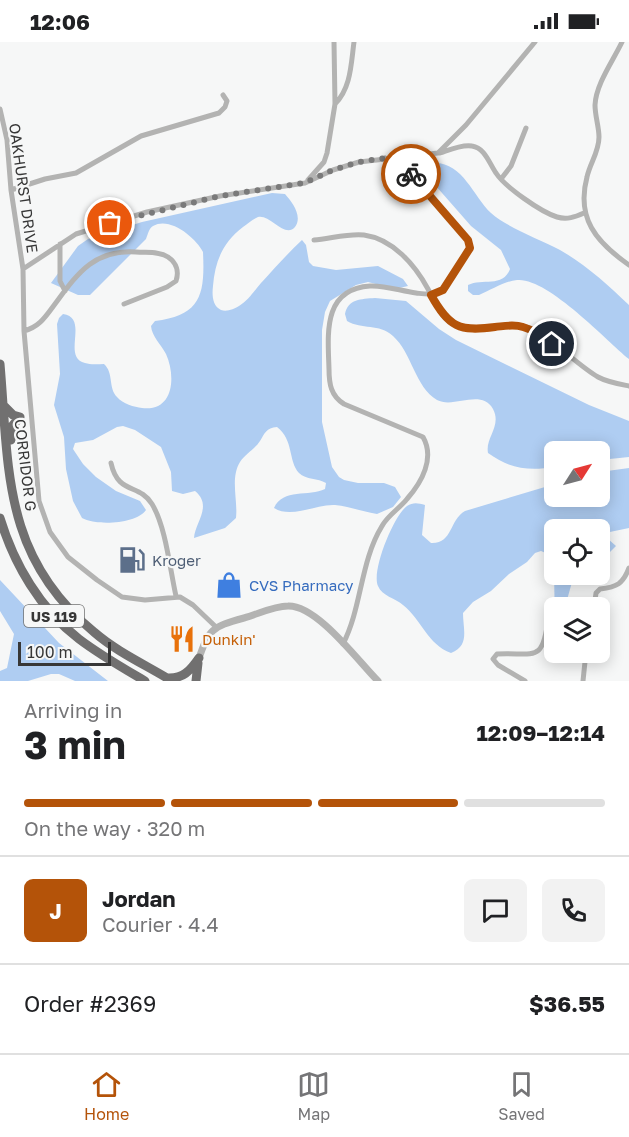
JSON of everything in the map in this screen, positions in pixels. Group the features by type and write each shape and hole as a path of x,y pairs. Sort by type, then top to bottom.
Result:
{"highway":[{"name":"CORRIDOR G","path":"0,364 9,475 18,520 30,552 44,577 76,617 104,640 169,679"},
{"path":"4,406 13,415 20,417 10,434 18,520"},
{"name":"US 119","path":"0,518 15,557 35,592 62,625 99,654 145,681"},
{"path":"99,654 107,663 134,681"},
{"path":"99,654 110,656 154,681"},
{"path":"169,679 185,675 199,658"},
{"path":"196,681 199,658"}],"street":[{"path":"304,183 324,162 335,104 334,42"},
{"path":"335,104 342,97 350,76 354,42"},
{"path":"438,153 466,124 535,42"},
{"path":"622,42 598,89 596,99 599,137 596,155 587,175 583,196 584,213 590,227 604,244 629,265"},
{"path":"10,190 45,179 76,173 141,136 219,113 227,101 223,94"},
{"name":"OAKHURST DRIVE","path":"0,110 7,140 10,190 23,268 24,331 39,501 50,532 68,557 122,597 145,600 176,596"},
{"path":"501,179 511,166 526,128"},
{"path":"23,268 76,234 147,213 220,196 304,183 333,170 359,162 438,153 470,145 478,148 487,157 501,179 515,193 556,217 571,218 584,213"},
{"path":"342,644 349,630 368,554 382,525 407,500 421,481 429,458 423,437 344,404 332,393 329,379 328,327 332,309 344,296 354,290 370,286 431,295 443,290 470,248 468,240 415,177 392,165 385,158"},
{"path":"314,240 363,235 383,241 405,257 420,274 448,321 459,327 474,330 510,325 523,326 535,332 599,378 629,386"},
{"path":"60,244 60,281 65,291"},
{"path":"24,331 34,328 43,320 90,262 107,254 125,251 162,254 171,259 178,274 176,281 124,304"},
{"path":"20,417 31,416"},
{"path":"111,463 113,475 118,483 151,501 159,517 176,596 193,605 216,627"},
{"path":"595,597 600,589 614,588 622,582 629,568"},
{"path":"190,681 205,639 216,627 287,606 300,607 315,616 378,681"},
{"path":"525,681 498,665 493,659 497,654 533,654 544,644"},
{"path":"583,681 585,663"}],"shaded area":[{"path":"445,164 460,174 491,213 578,262 629,305 629,359 576,311 544,288 517,280 479,295 473,295 468,291 468,285 497,281 507,275 510,269 501,250 471,226 428,177 426,171 429,165"},
{"path":"272,193 285,194 291,201 298,218 295,227 287,230 263,217 258,217 236,233 225,246 218,260 214,277 214,303 221,310 226,311 242,304 302,240 306,245 309,262 313,266 336,270 378,266 403,279 408,286 395,289 368,282 356,285 330,301 325,312 322,330 322,422 332,467 344,480 358,483 384,483 395,487 401,497 393,507 377,514 335,505 296,512 274,508 278,502 290,495 325,489 326,483 299,473 293,463 286,438 277,427 270,428 258,444 242,459 237,468 235,475 236,518 225,528 194,538 203,508 200,497 195,491 183,494 172,491 171,472 161,447 135,430 123,426 93,440 75,443 73,449 96,477 116,491 140,501 146,510 141,515 125,521 106,523 82,518 73,501 66,469 64,437 54,405 60,374 57,324 59,318 63,314 71,317 74,322 75,353 78,359 87,364 104,364 109,372 114,393 119,399 129,405 153,408 161,404 170,391 171,372 166,354 151,326 155,321 182,314 197,300 203,280 203,252 200,246 182,230 167,224 160,224 152,227 146,239 90,295 78,295 51,283 78,246 88,239 142,222"},
{"path":"375,298 406,301 456,340 589,405 629,421 629,457 610,459 610,441 544,441 544,468 512,466 504,463 488,453 496,421 493,409 488,403 474,399 451,402 437,400 418,379 405,351 393,336 382,329 347,321 345,314 349,305 360,300"},
{"path":"629,468 629,528 610,532 610,519 544,519 544,552 535,553 491,591 473,602 463,613 464,636 461,646 451,653 436,644 409,611 382,592 378,586 378,568 385,544 396,520 409,505 416,503 425,505 422,535 431,543 438,542 447,536 456,520 465,511 544,487 544,507 610,507 610,471"},
{"path":"610,541 616,546 610,552"},
{"path":"0,580 59,643 108,681 75,681 59,674 51,674 28,681 0,681 0,671 7,668 14,634 0,611"},
{"path":"554,585 571,585 568,597 554,597"}],"way so far":[{"path":"110,223 220,196 304,183 333,170 359,162 385,158 392,165 411,174"}],"place":[{"name":"Kroger","path":"132,560"},
{"name":"CVS Pharmacy","path":"229,585"},
{"name":"Dunkin'","path":"182,639"}],"route":[{"path":"411,174 468,240 470,248 443,290 431,295 448,321 459,327 474,330 510,325 523,326 552,344"}]}
